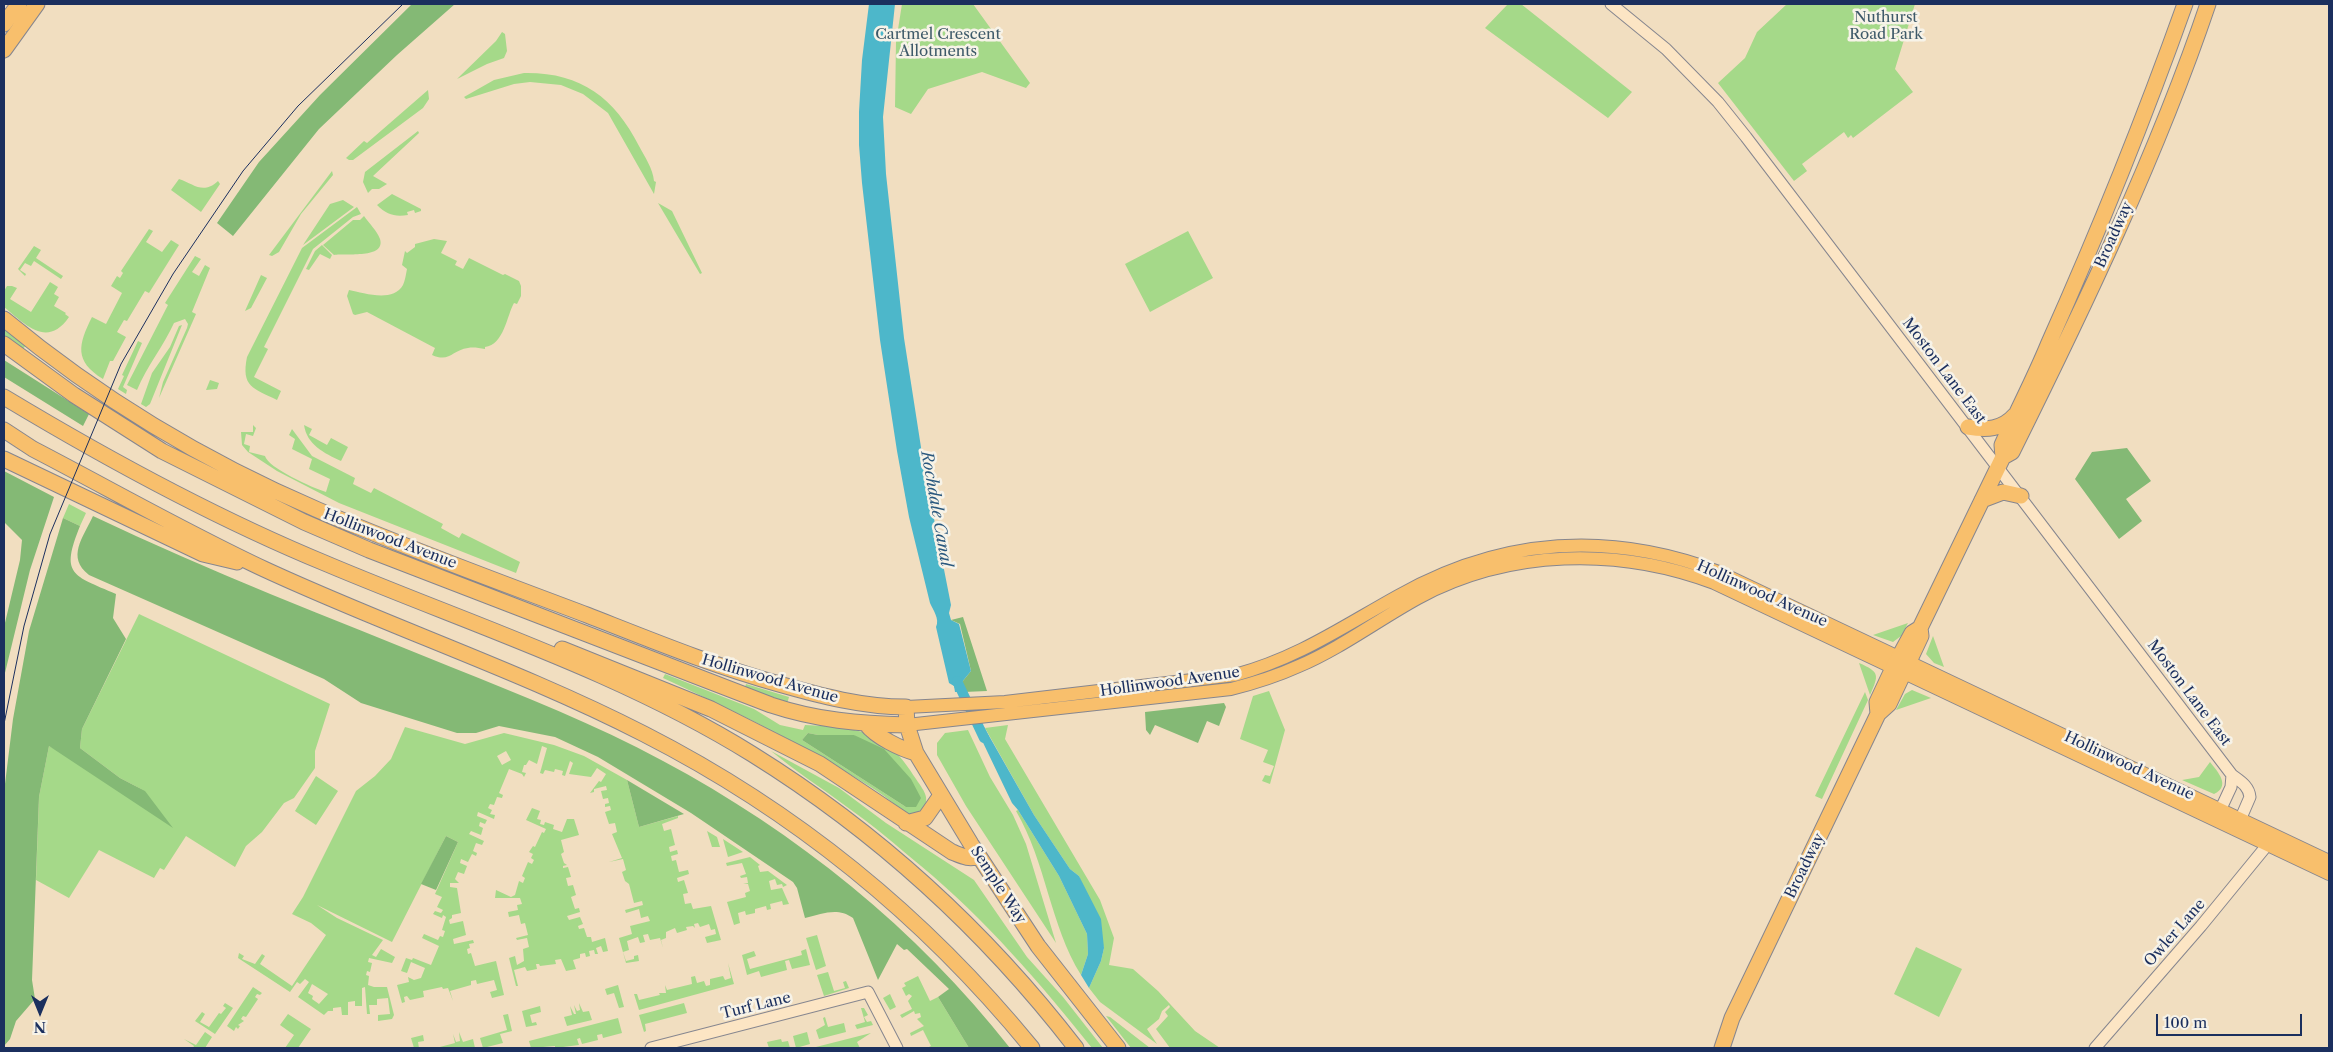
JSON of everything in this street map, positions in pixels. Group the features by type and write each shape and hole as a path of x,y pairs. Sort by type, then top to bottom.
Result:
{"highway":[{"path":"4,24 19,4"},
{"path":"4,50 36,4"},
{"name":"Broadway","path":"1722,1048 1732,1018 1878,714 1888,706 1901,665 1921,636 1920,628 2000,462 2002,445 2085,260 2139,127 2185,4"},
{"name":"Broadway","path":"2000,462 2015,447 2100,266 2154,143 2208,4"},
{"name":"Hollinwood Avenue","path":"4,319 98,390 147,421 195,449 318,510 726,669 825,697 882,706 906,706"},
{"name":"Hollinwood Avenue","path":"4,344 74,395 162,451 304,522 369,550 581,632 607,640 741,695 811,716 866,724 907,725"},
{"path":"4,397 129,469 225,518 322,563 512,637 693,721 752,754 840,814 900,860 1007,965 1076,1048"},
{"path":"1968,427 1996,428 2008,421 2017,411"},
{"path":"4,430 33,449 263,568 586,706 644,734 714,772 777,812 821,844 906,913 969,976 1032,1048"},
{"path":"4,459 203,554 263,568"},
{"path":"1982,500 2003,492 2021,496"},
{"path":"512,637 561,648 711,709 820,764 952,852 965,858 972,859 979,856"},
{"name":"Semple Way","path":"906,706 907,725 916,753 941,795 1038,946 1118,1048"},
{"path":"866,724 870,729 900,749 916,753"},
{"path":"906,823 925,818 941,795"},
{"name":"Broadway","path":"1711,1048 1732,1018"}],"main road":[{"name":"Hollinwood Avenue","path":"906,706 985,702 1209,680 1260,669 1310,647 1435,576 1458,566 1499,555 1539,547 1562,545 1613,546 1645,550 1699,564 1751,586 1901,665"},
{"name":"Hollinwood Avenue","path":"907,725 1231,689 1255,683 1301,666 1418,598 1450,583 1503,566 1536,560 1567,558 1621,560 1687,573 1714,583 1901,665 2238,825 2275,836 2329,860"},
{"name":"Hollinwood Avenue","path":"2238,825 2266,846 2329,874"}],"street":[{"name":"Moston Lane East","path":"1611,4 1666,49 1718,102 1968,427 2000,462 2021,496 2232,775 2244,784 2250,792 2248,803 2238,825"},
{"path":"2218,815 2231,787 2232,775"},
{"name":"Owler Lane","path":"2095,1048 2201,926 2275,836"},
{"name":"Turf Lane","path":"651,1048 868,992 897,1048"}],"green space":[{"path":"412,4 455,4 397,55 319,129 233,236 217,223 259,162 320,95"},
{"name":"Cartmel Crescent Allotments","path":"902,4 973,4 1030,83 1026,88 982,72 928,89 911,114 895,107 896,42"},
{"path":"1508,4 1521,4 1632,92 1608,118 1485,28"},
{"name":"Nuthurst Road Park","path":"1787,4 1915,4 1895,69 1913,92 1853,138 1851,135 1848,138 1844,132 1802,164 1807,171 1794,181 1718,83 1745,58 1757,32"},
{"path":"502,32 505,34 507,51 504,58 457,79 496,41"},
{"path":"524,73 562,77 593,91 606,101 629,129 648,163 656,182 654,194 608,113 583,94 561,85 530,82 514,84 466,99 464,97 494,80"},
{"path":"428,90 429,99 423,108 353,160 346,158 364,141 367,143"},
{"path":"418,131 419,133 373,176 387,184 379,189 372,189 368,193 363,182 365,172"},
{"path":"332,171 333,175 301,214 279,252 272,256 269,255"},
{"path":"179,179 203,188 213,185 218,181 220,184 201,212 171,190"},
{"path":"392,194 421,209 421,211 415,213 414,210 407,212 408,215 399,216 384,211 377,205"},
{"path":"343,200 354,207 303,245 330,204"},
{"path":"658,203 672,211 702,273 700,274"},
{"path":"357,207 361,214 353,217 313,249 264,347 268,349 254,377 281,391 277,400 255,389 248,381 246,375 247,357 302,248"},
{"path":"364,216 380,239 380,245 377,250 364,254 334,255 323,245 353,220 360,220"},
{"path":"149,229 153,231 146,242 162,252 171,240 179,245 149,293 145,291 127,321 124,320 117,332 126,337 113,361 110,361 103,379 87,366 83,359 81,352 84,336 92,317 106,324 122,293 111,286 117,276 120,278 123,273 121,271"},
{"path":"1188,231 1213,278 1150,312 1125,264"},
{"path":"434,239 447,241 441,253 457,261 455,265 463,269 469,258 519,281 521,296 517,304 514,303 497,341 485,347 485,349 468,348 447,357 438,357 432,355 435,348 367,312 353,314 347,296 349,290 378,295 392,294 398,291 404,283 407,269 402,265 405,251 407,253 415,247 415,244"},
{"path":"322,245 332,255 330,259 320,254 309,270 306,269 315,251"},
{"path":"34,246 41,250 36,258 63,276 61,279 34,261 31,266 25,263 20,270 26,274 25,276 18,269"},
{"path":"195,256 201,259 192,272 199,276 205,265 210,268 192,312 196,314 159,398 163,382 187,328 188,324 185,319 174,323 137,390 127,385 168,305 165,303"},
{"path":"261,275 267,278 251,308 245,311"},
{"path":"50,282 58,287 54,294 59,297 54,306 69,317 61,326 53,331 44,332 36,330 4,307 4,291 7,286 12,286 17,288 10,299 31,312"},
{"path":"182,325 150,404 146,407 141,404 152,373 170,347 179,326"},
{"path":"4,326 27,344 22,350 4,335"},
{"path":"138,341 142,343 123,387 127,390 126,394 118,389 124,376 122,375"},
{"path":"4,360 89,414 83,426 4,377"},
{"path":"210,380 219,383 217,389 206,390"},
{"path":"253,425 256,428 253,436 246,434 244,444 250,446 249,452 265,456 268,461 282,472 326,492 330,479 309,469 312,459 292,449 295,439 289,435 292,429 312,456 355,478 353,484 371,493 374,488 443,524 441,528 459,538 462,533 520,562 516,573 339,503 277,471 248,452 242,445 241,432 253,432"},
{"path":"304,425 312,429 309,435 327,445 331,438 348,447 341,461 317,448 309,438"},
{"path":"2127,448 2151,481 2126,499 2142,521 2119,539 2075,479 2092,452"},
{"path":"4,471 54,497 30,570 4,677 4,627 20,560 22,540 4,522"},
{"path":"69,504 86,513 80,526 63,518"},
{"path":"93,516 226,575 558,711 663,761 712,789 760,819 852,886 935,963 974,1004 1010,1048 969,1048 938,997 949,989 907,949 904,950 897,944 878,980 853,918 836,912 805,918 797,888 793,882 691,813 598,757 555,737 499,726 476,733 457,733 361,703 324,679 89,575 82,568 78,554 81,540"},
{"path":"63,518 80,526 71,555 71,564 74,571 89,582 116,594 113,618 126,639 82,729 80,748 120,778 145,791 173,828 49,746 39,797 32,980 35,999 16,1021 10,1039 4,1046 4,792 13,719 29,631"},
{"path":"139,614 330,704 315,751 315,768 294,798 284,803 262,832 246,846 235,867 186,836 164,870 160,868 154,878 99,850 69,898 36,880 39,797 49,746 145,791 120,778 80,748 82,729"},
{"path":"963,617 987,691 964,692 962,682 971,671 960,624 951,620"},
{"path":"1908,623 1901,636 1893,642 1873,635"},
{"path":"1933,636 1944,667 1934,663 1926,654"},
{"path":"1859,663 1871,669 1876,675 1870,695"},
{"path":"665,674 754,709 780,725 803,730 805,725 856,730 882,741 905,763 924,792 926,803 922,813 906,815 892,802 860,780 800,745 663,678","holes":["808,733 818,735 854,735 906,807 802,740"]},
{"path":"746,684 789,697 787,704 744,690"},
{"path":"1912,690 1931,698 1896,710 1905,694"},
{"path":"1269,691 1285,730 1270,784 1262,781 1265,775 1270,776 1274,766 1263,762 1268,750 1240,739 1253,696"},
{"path":"1865,692 1868,700 1822,799 1815,796"},
{"path":"1224,703 1226,707 1219,726 1207,721 1198,743 1155,725 1150,735 1146,730 1145,712"},
{"path":"1008,725 1005,739 1100,900 1114,938 1109,965 1133,969 1158,991 1195,1031 1220,1048 1170,1048 1156,1029 1168,1016 1165,1012 1170,1007 1169,1005 1162,1011 1159,1019 1147,1029 1157,1044 1100,1002 1089,988 1101,961 1104,948 1079,876 1070,869 1034,815 985,728"},
{"path":"405,727 465,744 504,733 554,745 584,756 627,780 639,827 678,816 678,818 662,824 664,831 671,829 675,845 669,847 670,852 677,850 678,854 671,856 672,861 676,860 679,872 688,870 689,874 677,878 678,882 684,880 688,893 683,894 685,904 691,903 693,909 711,906 721,940 707,943 705,937 716,934 715,929 711,930 709,924 700,927 698,923 694,924 695,928 693,926 686,927 687,930 677,933 675,928 666,932 666,938 661,940 663,948 660,938 650,940 648,934 643,935 645,942 640,943 638,937 627,941 629,950 623,952 626,961 634,959 634,956 638,955 639,961 626,963 619,938 632,934 630,926 650,921 648,916 641,918 639,909 626,913 625,910 643,905 642,901 634,903 629,884 625,881 622,872 626,870 623,859 609,862 622,858 612,834 617,832 615,823 609,824 605,812 611,810 610,806 605,807 605,804 609,803 608,798 603,799 601,791 607,790 606,786 594,789 594,792 590,793 606,774 597,768 591,777 569,774 573,763 570,761 565,776 562,775 563,771 555,769 554,772 545,770 543,774 540,773 547,748 542,746 537,764 529,760 524,765 522,772 526,773 524,777 522,774 509,769 499,793 503,795 502,798 497,797 494,805 490,804 488,808 492,810 490,814 495,815 494,819 478,812 477,816 487,820 485,824 480,822 479,826 483,828 481,835 471,831 469,834 484,841 482,845 476,843 473,851 477,853 476,856 472,854 468,862 461,859 460,863 467,866 464,874 458,872 455,879 459,883 450,883 450,887 457,888 461,913 452,915 452,918 449,920 450,924 463,921 466,935 453,939 454,944 473,940 474,943 469,944 470,948 467,949 468,954 471,953 475,966 496,961 504,995 492,998 490,992 497,990 494,980 477,984 476,980 471,981 471,985 450,991 453,1001 448,988 443,989 442,987 423,991 424,997 410,1000 407,996 404,997 405,1002 402,1003 397,985 409,982 408,977 414,980 421,978 425,968 411,962 407,973 401,971 406,958 412,960 413,958 431,965 439,946 422,938 424,934 438,940 440,936 443,937 445,931 442,930 446,917 443,915 442,918 433,914 435,911 441,913 443,910 437,907 442,897 435,894 458,842 446,836 392,942 317,905 337,918 383,940 372,955 376,957 381,949 395,957 392,963 369,958 368,962 372,963 370,972 367,971 366,975 369,976 368,985 387,987 394,1015 392,1019 378,1021 378,1015 390,1014 388,998 377,999 377,1005 369,1005 370,1014 367,1014 365,987 362,988 362,1006 355,1006 355,1001 348,1002 348,1015 342,1015 341,1007 333,1008 333,1011 328,1011 324,1015 298,997 309,982 305,979 300,984 297,982 290,992 238,958 239,953 244,956 242,959 255,964 262,954 265,956 260,964 292,986 326,935 311,923 292,914 303,897 356,791 375,776 391,759","holes":["506,751 511,760 502,765 497,756","312,984 328,994 319,1004 308,993"]},
{"path":"968,730 990,777 1013,815 1026,844 1056,943 966,806 937,755 937,743 945,733"},
{"path":"808,733 818,735 854,735 884,749 911,779 921,798 916,807 906,807 802,740"},
{"path":"771,751 839,788 886,823 974,880 1027,957 1063,997 1103,1048 1092,1048 1011,953 945,886 866,821"},
{"path":"2210,762 2221,779 2222,787 2219,791 2214,794 2182,780 2199,777"},
{"path":"316,776 338,791 316,825 295,811"},
{"path":"627,780 684,814 639,827"},
{"path":"532,808 540,811 537,819 541,820 540,824 544,825 545,822 554,825 553,829 562,832 567,819 574,819 579,835 561,840 564,852 561,854 564,863 567,865 563,866 563,868 568,867 571,877 566,878 568,886 573,885 576,895 571,897 575,909 579,908 580,912 567,916 569,920 580,917 583,924 578,926 579,929 584,928 587,937 591,937 592,942 605,938 608,951 603,952 601,946 596,948 598,954 595,954 594,950 589,951 590,956 586,957 585,953 580,954 580,958 573,960 576,969 566,971 561,959 555,960 556,964 540,966 536,964 537,969 527,971 525,967 514,970 518,986 516,986 509,958 515,956 517,965 524,961 523,949 529,947 527,938 517,940 516,938 528,935 525,923 521,924 519,915 509,917 508,912 518,910 517,905 522,904 520,898 495,898 496,890 511,897 515,895 519,881 523,883 525,878 522,876 528,862 532,864 534,860 531,858 533,854 529,852 533,846 535,847 542,832 544,833 546,829 526,820"},
{"path":"1018,810 1059,876 1087,934 1088,954 1081,975 1062,935 1042,872 1016,811"},
{"path":"707,831 717,837 720,847 712,847"},
{"path":"446,836 458,842 436,890 421,884"},
{"path":"723,839 743,852 728,857"},
{"path":"750,857 760,865 758,866 760,872 768,871 787,885 783,887 782,884 777,885 775,879 769,881 771,890 782,888 789,904 783,905 782,901 770,904 771,909 767,910 766,906 755,909 755,913 746,915 745,911 738,913 740,923 734,925 727,902 746,897 745,893 750,891 748,884 743,884 748,883 747,877 741,878 740,876 746,874 742,863 727,866 726,863"},
{"path":"817,935 826,966 816,970 806,938"},
{"path":"1916,947 1962,969 1939,1017 1894,994"},
{"path":"806,949 810,965 792,969 789,960 785,961 787,970 761,977 759,971 747,975 742,955 754,951 756,956 747,959 750,969 802,955 801,951"},
{"path":"728,963 734,984 639,1010 634,994 637,994 639,1000 660,995 659,993 666,993 665,985 667,990 692,984 691,977 695,976 697,983 704,981 706,986 710,985 710,979 723,976 725,980 731,978"},
{"path":"828,972 834,991 845,988 843,982 846,981 849,988 824,996 817,975"},
{"path":"918,976 930,1001 938,997 969,1048 927,1048 931,1046 923,1030 911,1036 910,1033 924,1026 917,1019 921,1017 920,1013 915,1014 914,1011 902,1018 900,1015 912,1009 908,1001 912,996 909,994 906,996 902,988 906,986 904,983"},
{"path":"618,985 624,1007 619,1008 614,993 607,995 605,989"},
{"path":"253,987 262,993 260,995 257,994 255,997 258,999 246,1017 243,1016 241,1019 244,1021 238,1025 240,1026 238,1029 236,1027 234,1031 227,1026"},
{"path":"890,994 896,1007 890,1010 883,998"},
{"path":"225,1003 233,1008 215,1034 195,1021 202,1012 205,1014 200,1022 209,1027 219,1013 221,1014 226,1008 223,1006"},
{"path":"579,1003 583,1012 589,1011 592,1020 567,1026 564,1017 572,1015 570,1006 574,1014 576,1014 574,1005 577,1011 580,1010"},
{"path":"684,1003 687,1013 645,1024 646,1031 644,1032 639,1015"},
{"path":"540,1006 541,1012 530,1015 532,1023 536,1022 537,1025 526,1027 522,1011"},
{"path":"861,1008 864,1008 868,1015 864,1017 867,1022 871,1021 873,1025 857,1029 855,1025 865,1022"},
{"path":"288,1014 311,1029 298,1048 285,1048 294,1035 280,1025"},
{"path":"508,1014 512,1031 500,1034 503,1043 483,1048 480,1038 507,1030 503,1015"},
{"path":"1106,1016 1110,1017 1150,1048 1131,1048"},
{"path":"825,1017 828,1027 844,1023 846,1032 819,1039 816,1030 825,1025 823,1018"},
{"path":"618,1018 622,1033 603,1038 602,1034 597,1035 598,1040 582,1044 580,1038 577,1039 579,1045 531,1048 529,1041"},
{"path":"205,1032 212,1037 205,1048 193,1048 194,1046 184,1039 196,1045"},
{"path":"459,1032 463,1042 473,1039 475,1048 436,1048 455,1043 453,1034 456,1042 460,1041"},
{"path":"807,1032 810,1044 796,1048 793,1036"},
{"path":"871,1033 857,1042 860,1048 812,1048"},
{"path":"423,1035 424,1041 418,1042 419,1048 414,1048 411,1038"},
{"path":"781,1039 782,1042 788,1041 790,1048 769,1048 767,1042"}],"water":[{"path":"869,4 895,4 883,117 886,174 904,338 925,473 951,605 949,613 951,620 959,624 971,671 962,682 964,692 955,692 954,686 949,683 936,627 937,618 930,603 909,517 880,340 859,145 862,60"},
{"path":"984,727 1034,815 1070,869 1079,876 1101,919 1104,948 1101,961 1089,988 1081,975 1088,954 1087,934 1059,876 1012,803 976,728"}],"waterway":[{"name":"Rochdale Canal","path":"957,681 984,738"}],"tram line":[{"path":"4,724 24,626 50,534 121,364 173,274 243,171 298,106 403,4"}]}
